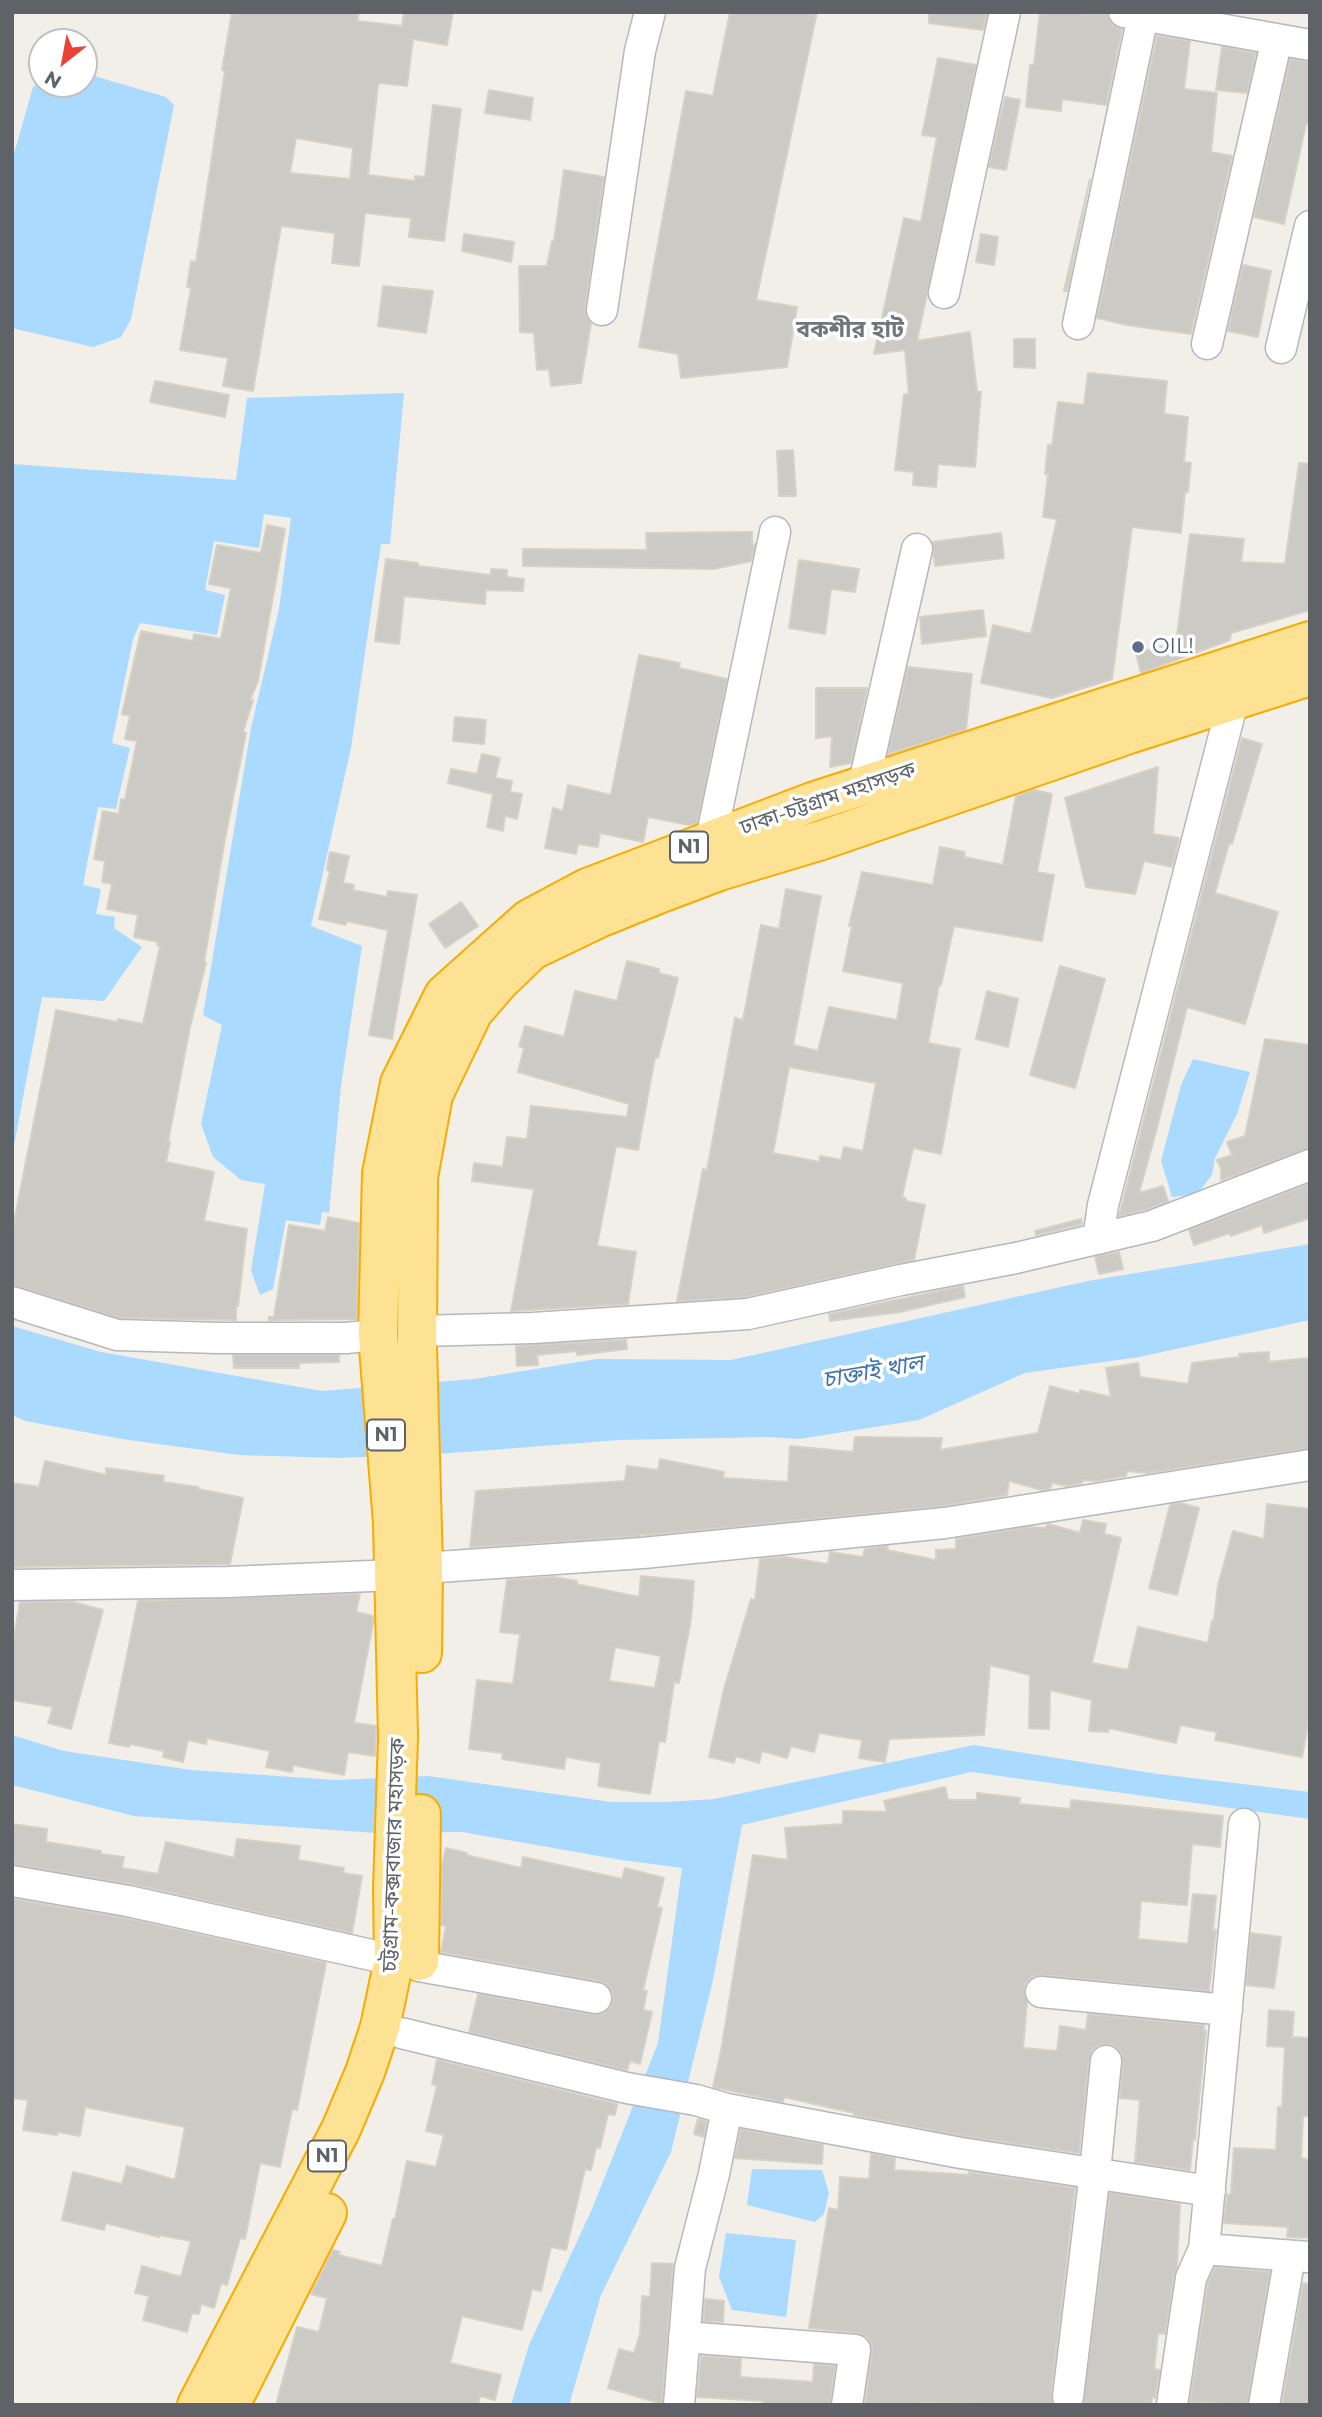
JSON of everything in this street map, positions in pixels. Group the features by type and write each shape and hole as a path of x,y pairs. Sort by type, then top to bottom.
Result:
{"highway":[{"name":"ঢাকা-চট্টগ্রাম মহাসড়ক","path":"378,1340 382,1173 400,1083 444,995 529,919 587,888 812,802 1310,641"},
{"name":"ঢাকা-চট্টগ্রাম মহাসড়ক","path":"418,1339 418,1177 433,1095 473,1012 532,950 599,918 719,871 822,840 1310,676"},
{"path":"812,802 822,840"},
{"name":"চট্টগ্রাম-কক্সবাজার মহাসড়ক","path":"230,2405 362,2144 389,2080 401,2033 407,1963 407,1524 418,1339"},
{"name":"চট্টগ্রাম-কক্সবাজার মহাসড়ক","path":"378,1340 407,1524"},
{"name":"চট্টগ্রাম-কক্সবাজার মহাসড়ক","path":"197,2405 341,2129 407,1963"}],"street":[{"path":"603,310 640,51 650,12"},
{"path":"944,293 1005,12"},
{"path":"1078,324 1133,14 1310,45"},
{"path":"1207,344 1277,39"},
{"path":"1281,348 1310,226"},
{"path":"711,839 775,532"},
{"path":"863,787 916,549"},
{"path":"1098,1239 1106,1192 1233,701"},
{"path":"418,1339 533,1328 748,1314 1152,1226 1310,1165"},
{"path":"12,1302 117,1335 378,1340"},
{"path":"12,1585 228,1582 409,1572 643,1553 944,1523 1310,1465"},
{"path":"1172,2405 1191,2278 1204,2249 1244,1824"},
{"path":"12,1881 128,1901 407,1963 596,1998"},
{"path":"1041,1992 1227,2010"},
{"path":"401,2033 626,2088 696,2100 727,2109 961,2153 1210,2191"},
{"path":"1068,2397 1106,2061"},
{"path":"679,2405 690,2267 714,2174 727,2109"},
{"path":"1204,2249 1300,2256 1264,2405"},
{"path":"684,2337 855,2350 847,2405"}],"water":[{"path":"98,77 166,97 174,105 131,319 121,337 93,347 12,328 12,161 30,98 98,98"},
{"path":"404,393 390,544 381,544 351,748 311,926 362,946 341,1086 329,1213 322,1212 320,1225 286,1220 273,1289 260,1295 251,1271 265,1184 241,1180 213,1157 201,1124 222,1025 203,1015 251,728 279,609 291,518 264,514 259,548 214,541 205,590 225,595 217,635 140,623 133,639 112,743 130,748 116,809 98,807 83,885 101,889 96,914 115,917 114,928 142,947 104,1001 42,997 12,1156 12,464 236,480 247,398"},
{"path":"1193,1059 1250,1072 1237,1114 1215,1158 1212,1175 1197,1194 1172,1197 1161,1161 1181,1085"},
{"name":"চাক্তাই খাল","path":"1310,1244 1310,1320 1139,1357 1025,1373 919,1420 799,1439 768,1437 619,1440 452,1453 339,1458 239,1455 122,1439 25,1421 12,1415 12,1326 101,1352 322,1391 474,1379 597,1359 731,1360 1088,1281"},
{"path":"12,1735 64,1751 191,1770 336,1780 428,1776 611,1802 714,1799 974,1745 1158,1774 1310,1792 1310,1819 971,1772 742,1825 713,1980 671,2152 601,2295 569,2405 511,2405 529,2345 592,2209 658,2043 682,1868 462,1832 376,1833 134,1816 12,1785"},
{"path":"752,2169 822,2170 829,2193 824,2214 815,2222 747,2205"},
{"path":"726,2233 796,2240 786,2317 732,2310 719,2277"}],"building":[{"path":"232,12 359,12 357,21 402,26 404,12 453,12 447,45 413,39 407,86 381,83 378,85 368,175 415,181 415,176 425,177 433,105 461,109 444,241 409,237 411,218 365,213 359,266 332,263 335,233 281,226 253,391 223,386 228,358 180,350 191,288 187,287 191,261 196,262 225,71 222,70","holes":["296,138 353,148 350,179 290,173"]},
{"path":"730,12 817,12 756,300 797,307 787,367 681,378 678,354 639,347 686,91 713,96"},
{"path":"929,12 987,12 983,30 929,23"},
{"path":"1040,12 1107,14 1112,25 1122,29 1106,105 1062,99 1061,111 1026,107 1030,65 1034,65"},
{"path":"1157,36 1190,41 1184,89 1217,93 1211,152 1232,156 1191,334 1097,318"},
{"path":"1222,47 1256,53 1247,93 1216,90"},
{"path":"938,58 976,65 917,341 970,332 977,392 981,392 975,467 938,464 936,487 913,485 914,472 895,470 904,394 909,395 905,350 874,354 904,218 921,222 937,137 922,135"},
{"path":"1290,59 1310,62 1310,124 1306,124 1284,224 1254,217"},
{"path":"489,90 533,98 530,120 485,113"},
{"path":"1005,97 1020,100 1006,170 989,167"},
{"path":"564,170 604,177 585,307 586,316 591,323 581,383 551,386 549,369 537,370 534,333 520,332 519,266 547,266 554,241"},
{"path":"1090,179 1067,291 1064,291"},
{"path":"464,234 514,242 511,262 462,251"},
{"path":"981,234 998,237 994,265 976,262"},
{"path":"1243,265 1271,271 1258,337 1228,331"},
{"path":"383,286 433,291 426,333 378,326"},
{"path":"1014,339 1035,339 1035,368 1014,367"},
{"path":"1088,373 1167,381 1164,414 1188,417 1184,462 1191,463 1181,533 1132,527 1112,679 1052,698 981,683 993,625 1031,634 1057,519 1043,517 1048,445 1052,446 1058,402 1084,405"},
{"path":"155,381 229,395 225,417 150,402"},
{"path":"793,450 796,496 779,496 777,451"},
{"path":"1299,463 1310,464 1310,610 1231,633 1230,640 1141,673 1136,653 1176,643 1190,534 1244,539 1241,562 1285,564"},
{"path":"267,525 285,529 258,681 250,700 253,700 243,732 246,733 225,839 204,962 206,963 190,1027 166,1162 214,1172 204,1221 247,1229 236,1320 120,1318 12,1285 12,1232 56,1010 117,1022 118,1019 143,1024 160,946 157,945 158,942 134,937 138,915 107,909 112,884 102,882 105,861 94,859 103,811 119,814 121,799 125,800 137,741 125,739 130,716 122,714 141,631 193,641 194,634 221,639 231,588 209,584 217,545 261,553"},
{"path":"752,532 752,545 755,544 751,561 714,569 523,566 523,549 647,550 646,533"},
{"path":"1001,533 1004,558 935,566 932,542"},
{"path":"386,559 491,575 491,569 507,570 507,577 524,579 523,591 486,590 485,604 404,596 399,644 375,641"},
{"path":"799,560 859,569 855,592 831,589 825,634 789,628"},
{"path":"983,610 986,636 922,644 920,617"},
{"path":"639,655 680,663 679,668 727,679 697,823 690,825 648,817 643,842 600,833 598,847 578,844 576,854 545,848 553,808 563,811 568,785 611,795"},
{"path":"908,667 972,674 966,729 888,754"},
{"path":"816,688 867,688 851,763 830,767 832,736 816,738"},
{"path":"455,717 486,720 484,744 453,741"},
{"path":"1242,738 1262,744 1215,893 1278,912 1245,1024 1187,1007 1139,1193 1163,1186 1168,1201 1119,1216"},
{"path":"482,754 500,758 495,778 512,781 510,792 522,794 517,819 505,816 503,831 487,827 493,794 448,783 451,769 477,774"},
{"path":"1158,767 1153,834 1179,838 1172,867 1144,861 1135,894 1086,887 1065,798"},
{"path":"1034,790 1052,794 1037,872 1054,875 1042,941 954,926 928,1043 960,1049 941,1154 913,1148 902,1197 906,1198 906,1201 925,1205 914,1260 746,1297 677,1301 703,1169 707,1170 735,1018 743,1020 761,925 779,929 786,889 821,896 793,1045 818,1051 829,1007 897,1020 903,983 843,971 852,926 849,926 862,872 933,885 940,847 965,852 964,857 1003,865 1016,796","holes":["789,1067 876,1083 863,1151 844,1147 841,1160 820,1156 819,1162 773,1153"]},
{"path":"330,852 349,856 343,883 354,885 353,890 387,897 388,891 417,895 392,1039 369,1035 388,930 346,921 346,925 319,919 330,871 327,870"},
{"path":"461,902 478,926 445,948 429,924"},
{"path":"627,961 659,969 659,973 678,978 658,1058 655,1057 638,1150 616,1146 597,1246 636,1252 628,1304 511,1311 534,1189 472,1181 474,1163 503,1167 507,1137 527,1139 531,1106 627,1117 629,1104 518,1072 524,1048 519,1046 525,1026 564,1037 575,991 617,1001"},
{"path":"1060,966 1105,979 1075,1088 1030,1075"},
{"path":"987,991 1018,999 1008,1047 976,1039"},
{"path":"1265,1039 1310,1045 1310,1148 1221,1180 1221,1169 1217,1160 1232,1155 1227,1142 1245,1136"},
{"path":"1310,1184 1310,1218 1264,1233 1262,1225 1194,1245 1189,1230"},
{"path":"328,1217 359,1223 357,1319 269,1320 269,1317 274,1317 289,1225 325,1231"},
{"path":"1081,1219 1082,1224 1036,1235 1035,1231"},
{"path":"1119,1252 1123,1269 1099,1274 1095,1257"},
{"path":"963,1286 965,1297 900,1312 830,1321 829,1314"},
{"path":"626,1340 627,1349 577,1355 577,1351 537,1355 538,1365 517,1366 516,1346"},
{"path":"1269,1352 1269,1362 1310,1358 1310,1448 1147,1473 1127,1471 1126,1476 1096,1481 1083,1480 1082,1483 1067,1486 1052,1483 1050,1489 1042,1490 1009,1481 1007,1495 943,1506 640,1536 470,1547 476,1491 625,1481 627,1466 658,1470 660,1459 724,1472 723,1478 788,1482 790,1446 853,1452 855,1437 942,1438 940,1450 1038,1433 1050,1386 1080,1394 1080,1390 1111,1397 1106,1368 1138,1363 1140,1377 1188,1384 1192,1363 1240,1357 1239,1354"},
{"path":"233,1355 339,1355 339,1362 299,1363 299,1368 234,1368"},
{"path":"45,1461 106,1475 106,1468 164,1476 163,1482 243,1498 230,1564 12,1567 12,1483 39,1487"},
{"path":"1180,1503 1199,1508 1177,1595 1149,1588 1170,1505"},
{"path":"1267,1504 1310,1509 1310,1713 1302,1757 1215,1740 1217,1732 1180,1725 1176,1743 1109,1728 1108,1732 1089,1731 1092,1700 1050,1690 1049,1729 1029,1728 1030,1675 990,1665 984,1735 889,1739 885,1762 859,1758 862,1740 819,1733 814,1752 791,1746 787,1758 762,1751 759,1763 736,1756 734,1763 709,1757 724,1689 751,1599 755,1600 760,1559 784,1557 828,1564 830,1552 863,1557 865,1549 888,1546 887,1550 936,1560 936,1550 956,1549 956,1539 1029,1527 1045,1528 1048,1524 1080,1533 1083,1520 1106,1524 1104,1534 1121,1538 1092,1663 1128,1670 1138,1627 1208,1643 1218,1585 1233,1531 1264,1539"},
{"path":"641,1576 694,1581 691,1619 679,1683 674,1682 665,1742 659,1741 650,1794 598,1786 601,1763 566,1757 564,1769 502,1759 503,1753 469,1749 477,1680 513,1684 520,1634 500,1632 507,1580 554,1577 639,1597","holes":["615,1647 661,1656 655,1688 609,1681"]},
{"path":"360,1594 356,1612 373,1616 373,1623 354,1723 376,1726 375,1756 348,1752 344,1775 293,1765 292,1772 266,1767 270,1751 207,1738 206,1744 188,1740 183,1762 163,1757 164,1751 109,1743 138,1601"},
{"path":"20,1602 73,1602 103,1610 71,1729 48,1723 53,1707 12,1700 12,1648"},
{"path":"945,1787 948,1800 977,1800 977,1793 1020,1798 1019,1804 1070,1809 1071,1800 1223,1816 1220,1847 1192,1844 1187,1905 1141,1901 1138,1939 1188,1944 1193,1894 1216,1896 1213,1930 1216,1930 1209,1991 1043,1975 1033,1976 1026,1982 1024,1990 1027,2002 1023,2048 1057,2051 1060,2026 1086,2030 1088,2014 1204,2025 1206,2031 1190,2170 1135,2162 1140,2100 1120,2098 1122,2054 1117,2047 1108,2044 1098,2045 1092,2050 1089,2059 1079,2153 964,2136 854,2115 784,2097 783,2102 713,2087 753,1855 788,1860 785,1828 843,1824 843,1811 887,1812 884,1801"},
{"path":"12,1824 47,1829 46,1842 124,1857 122,1868 158,1874 166,1842 234,1858 237,1839 300,1846 298,1860 344,1868 343,1873 362,1876 352,1933 132,1884 12,1864"},
{"path":"446,1848 521,1868 523,1857 622,1879 625,1868 664,1878 657,1907 662,1908 643,1990 647,1991 643,2010 652,2012 640,2064 630,2061 627,2070 469,2032 478,1994 594,2015 603,2014 610,2009 613,1993 608,1985 599,1981 441,1952 446,1926 441,1925 442,1865"},
{"path":"12,1899 125,1918 326,1963 297,2110 292,2109 280,2167 260,2163 245,2239 240,2238 227,2285 221,2283 214,2308 201,2304 199,2314 192,2313 187,2332 143,2320 149,2296 135,2293 142,2266 181,2277 191,2241 159,2237 106,2223 104,2230 62,2220 73,2172 122,2184 127,2166 175,2180 185,2127 85,2107 80,2136 23,2130 28,2100 12,2098"},
{"path":"1251,1933 1281,1937 1274,1988 1246,1985"},
{"path":"1269,2010 1294,2012 1292,2037 1310,2038 1310,2116 1303,2116 1301,2158 1310,2160 1310,2238 1287,2237 1288,2227 1224,2223 1227,2195 1231,2194 1234,2148 1276,2150 1278,2107 1282,2107 1285,2047 1267,2046"},
{"path":"437,2060 617,2104 615,2115 608,2114 600,2148 596,2147 591,2170 585,2169 566,2250 551,2247 541,2291 532,2289 522,2330 462,2316 450,2363 501,2375 495,2400 480,2396 478,2405 276,2405 297,2327 319,2332 327,2298 311,2294 333,2250 340,2252 339,2255 382,2266 407,2161 436,2167 444,2135 426,2131 437,2086 432,2084"},
{"path":"698,2119 707,2121 704,2137 694,2134"},
{"path":"741,2129 823,2145 822,2164 735,2158"},
{"path":"871,2154 895,2158 894,2170 969,2175 969,2172 1075,2188 1052,2405 865,2405 872,2353 871,2343 866,2336 809,2328 829,2208 838,2210 840,2177 869,2179"},
{"path":"1110,2193 1180,2204 1177,2266 1165,2334 1158,2333 1154,2369 1160,2370 1155,2398 1152,2397 1151,2405 1083,2405"},
{"path":"652,2263 673,2264 662,2404 608,2388 619,2349 634,2353 640,2334 642,2296 650,2297"},
{"path":"1215,2267 1270,2272 1247,2405 1190,2402 1208,2283"},
{"path":"1303,2283 1310,2284 1310,2405 1282,2405"},
{"path":"705,2299 724,2301 723,2322 703,2321"},
{"path":"701,2356 741,2359 740,2377 813,2382 814,2364 835,2366 830,2405 763,2405 763,2401 697,2397"}],"place":[{"name":"OIL!","path":"1138,647"}],"district":[{"name":"বকশীর হাট","path":"850,330"}]}
